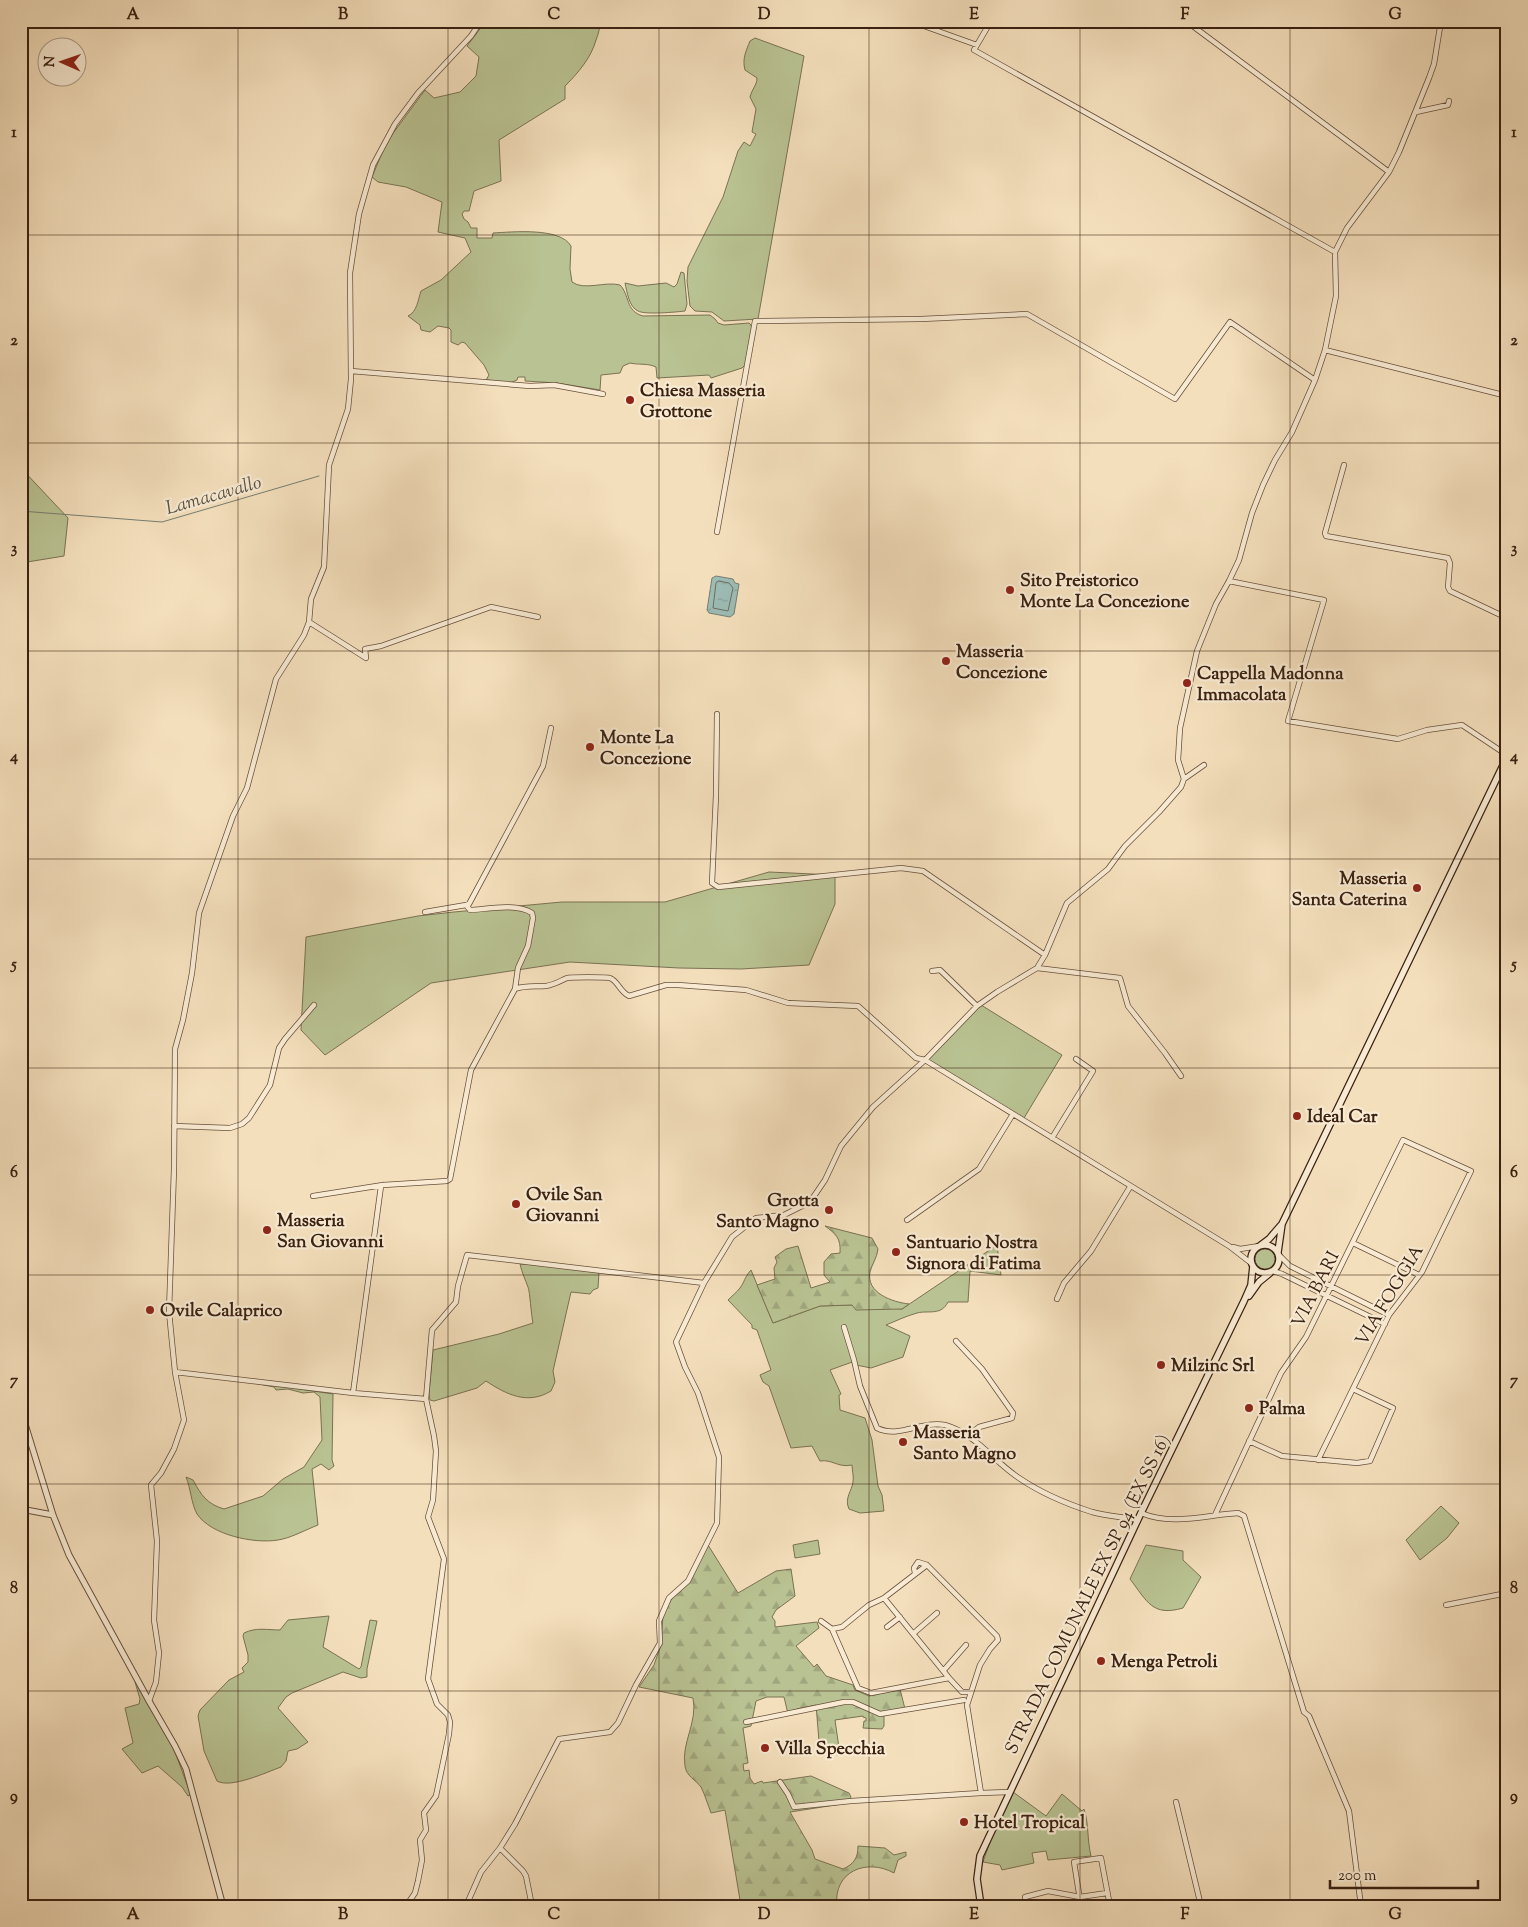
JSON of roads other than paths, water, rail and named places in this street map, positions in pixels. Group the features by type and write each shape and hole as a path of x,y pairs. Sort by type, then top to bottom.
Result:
{"main road":[{"path":"1282,1224 1278,1253 1279,1264 1272,1272 1262,1273 1252,1265 1252,1253 1269,1239 1282,1224 1507,756"},
{"path":"1259,1246 1272,1246 1278,1253"},
{"name":"STRADA COMUNALE EX SP 94 (EX SS 16)","path":"981,1906 977,1879 977,1867 980,1856 1141,1513 1244,1301 1250,1286 1252,1265"},
{"name":"STRADA COMUNALE EX SP 94 (EX SS 16)","path":"1244,1301 1259,1282 1272,1272"}],"street":[{"path":"148,1701 156,1682 159,1653 154,1620 157,1541 151,1485 161,1473 174,1449 184,1420 175,1372 169,1312 174,1049 183,1020 192,972 199,914 233,816 247,788 276,679 304,635 309,622 311,599 324,567 329,465 348,409 351,371 350,273 359,214 373,164 395,124 418,93 471,36 481,21"},
{"path":"910,21 977,45"},
{"path":"991,21 974,50 1335,252"},
{"path":"1186,21 1389,172"},
{"path":"1184,779 1178,760 1180,728 1198,651 1216,604 1239,560 1252,513 1263,484 1292,432 1315,380 1325,350 1336,296 1335,252 1347,228 1389,172 1399,152 1434,64 1441,21"},
{"path":"1416,112 1448,105 1449,101"},
{"path":"717,532 755,321 921,319 1027,314 1175,399 1230,322 1315,380"},
{"path":"1325,350 1507,396"},
{"path":"351,371 530,386 554,385 603,394"},
{"path":"1344,465 1325,533 1326,536 1448,558 1450,563 1448,587 1450,591 1507,618"},
{"path":"1229,582 1324,600 1288,721 1398,738 1427,730 1462,725 1507,756"},
{"path":"309,622 366,658 365,649 381,646 491,607 538,617"},
{"path":"717,714 712,883 714,886 718,888 901,868 923,872 1045,955"},
{"path":"425,912 466,905 474,895 544,766 551,728"},
{"path":"466,1906 481,1872 500,1848 515,1824 559,1739 610,1732 618,1723 636,1685 660,1644 659,1621 669,1598 688,1581 717,1523 719,1457 698,1393 685,1367 676,1342 704,1283 732,1238 756,1218 784,1215 810,1202 825,1180 841,1146 873,1107 925,1060 977,1006 1037,968 1045,955 1067,903 1108,868 1125,846 1181,787 1184,779 1204,765"},
{"path":"313,1196 383,1185 450,1179 471,1070 515,989 518,968 528,946 532,918 532,913 513,908 470,910 466,905"},
{"path":"1037,968 1120,978 1128,1006 1181,1076"},
{"path":"932,970 940,970 977,1006"},
{"path":"515,989 522,986 546,986 569,977 592,979 604,977 611,978 623,994 629,996 666,985 678,985 746,990 788,1003 854,1005 861,1008 908,1053 916,1058 925,1060 1229,1246 1252,1265"},
{"path":"174,1126 230,1128 242,1124 249,1118 270,1085 279,1048 314,1005"},
{"path":"1052,1138 1093,1071 1076,1059"},
{"path":"907,1220 979,1169 1013,1114"},
{"name":"VIA BARI","path":"1215,1515 1281,1373 1306,1337 1403,1140 1471,1172"},
{"name":"VIA FOGGIA","path":"1318,1460 1385,1324 1419,1276 1471,1172"},
{"path":"353,1393 383,1185"},
{"path":"1057,1299 1064,1282 1091,1251 1130,1187"},
{"path":"1353,1243 1419,1276"},
{"path":"1229,1246 1240,1249 1259,1246"},
{"path":"1278,1253 1290,1266 1390,1315"},
{"path":"406,1906 415,1893 418,1881 422,1860 420,1840 426,1830 424,1813 436,1796 450,1722 448,1714 437,1704 428,1679 444,1559 428,1517 433,1500 436,1451 426,1399 432,1330 456,1302 458,1286 467,1255 704,1283"},
{"path":"1272,1272 1282,1274 1385,1324"},
{"path":"844,1327 860,1386 877,1428 892,1432 929,1424 943,1425 964,1432 1019,1478 1063,1502 1094,1512 1138,1520"},
{"path":"956,1342 982,1369 1012,1413 1012,1418 979,1427 974,1431 972,1438"},
{"path":"175,1372 353,1393 426,1399"},
{"path":"1249,1441 1282,1456 1357,1463 1370,1461 1393,1408 1353,1388"},
{"path":"21,1411 53,1515 69,1555 148,1701 168,1732 186,1769 224,1906"},
{"path":"21,1509 53,1515"},
{"path":"1141,1513 1150,1517 1171,1519 1215,1515 1242,1514 1244,1516 1304,1712 1309,1716 1349,1811 1361,1906"},
{"path":"832,1629 842,1627 869,1605 884,1598 926,1564 997,1636 998,1640 980,1665 967,1705"},
{"path":"1446,1604 1507,1593"},
{"path":"884,1598 962,1692 967,1705 981,1793"},
{"path":"914,1633 937,1613"},
{"path":"887,1627 900,1617"},
{"path":"820,1622 832,1629 858,1688 870,1692 949,1678"},
{"path":"944,1670 966,1645"},
{"path":"962,1692 970,1692"},
{"path":"746,1722 844,1702 853,1702 880,1714 964,1700"},
{"path":"780,1782 794,1807 851,1801 1009,1792"},
{"path":"1176,1802 1201,1906"},
{"path":"500,1848 526,1876 532,1906"},
{"path":"1081,1906 1074,1862 1101,1858 1110,1906"},
{"path":"1027,1906 1025,1897 1048,1891 1080,1897 1107,1893"}],"water":[{"path":"716,576 733,579 735,583 739,584 734,614 730,617 709,613 707,610 712,578"}],"waterway":[{"name":"Lamacavallo","path":"21,511 162,522 319,476"}],"place":[{"name":"Chiesa Masseria Grottone","path":"630,400"},
{"name":"Sito Preistorico Monte La Concezione","path":"1010,590"},
{"name":"Masseria Concezione","path":"946,661"},
{"name":"Cappella Madonna Immacolata","path":"1187,683"},
{"name":"Monte La Concezione","path":"590,747"},
{"name":"Masseria Santa Caterina","path":"1417,888"},
{"name":"Ideal Car","path":"1297,1116"},
{"name":"Ovile San Giovanni","path":"516,1204"},
{"name":"Grotta Santo Magno","path":"829,1210"},
{"name":"Masseria San Giovanni","path":"267,1230"},
{"name":"Santuario Nostra Signora di Fatima","path":"896,1252"},
{"name":"Ovile Calaprico","path":"150,1310"},
{"name":"Milzinc Srl","path":"1161,1365"},
{"name":"Palma","path":"1249,1408"},
{"name":"Masseria Santo Magno","path":"903,1442"},
{"name":"Menga Petroli","path":"1101,1661"},
{"name":"Villa Specchia","path":"765,1748"},
{"name":"Hotel Tropical","path":"964,1822"}]}
